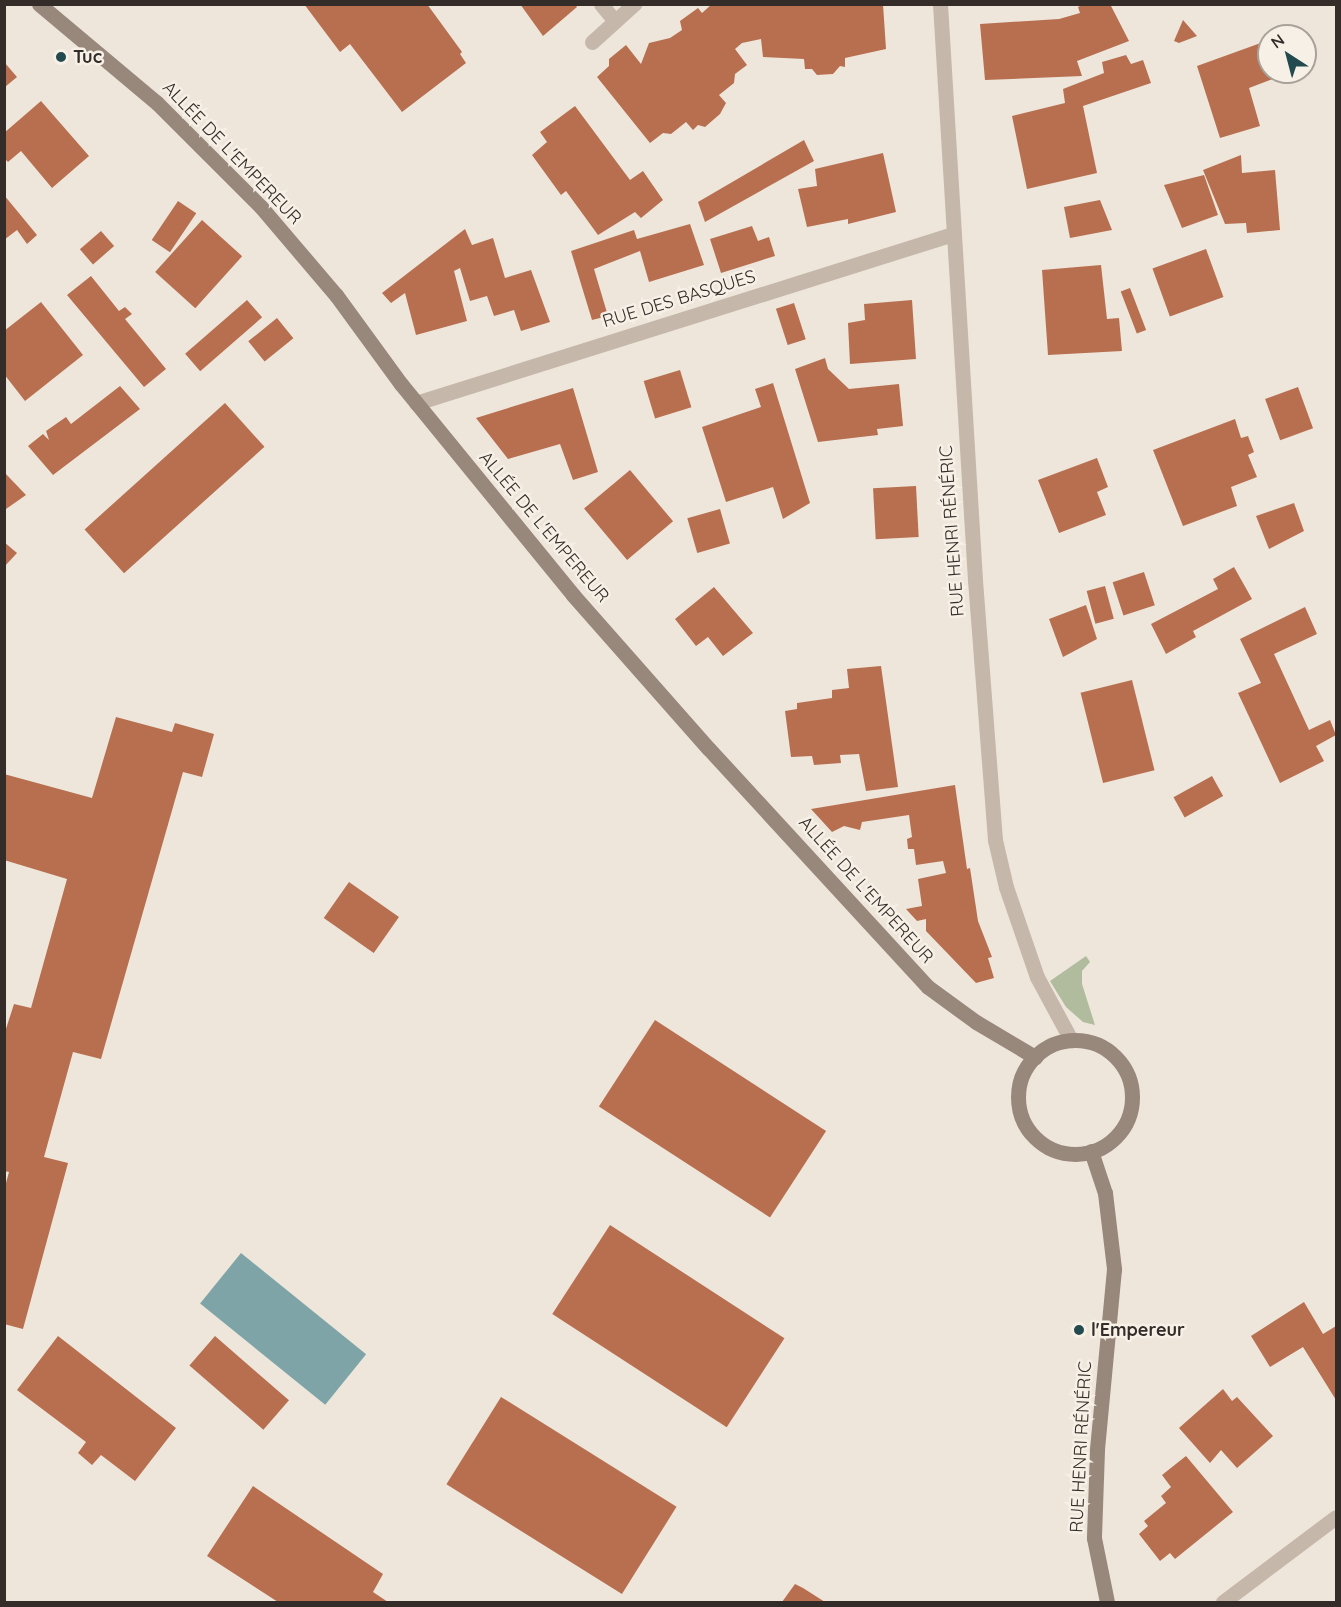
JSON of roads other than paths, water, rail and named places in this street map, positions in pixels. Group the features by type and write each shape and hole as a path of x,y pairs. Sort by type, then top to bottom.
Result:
{"street":[{"name":"ALLÉE DE L'EMPEREUR","path":"39,4 157,103 261,207 336,295 416,403 573,595 694,732 928,987 976,1022 1035,1057"},
{"path":"601,4 615,21"},
{"path":"592,42 634,4"},
{"name":"RUE HENRI RÉNÉRIC","path":"940,4 995,840 1006,887 1037,977 1071,1040"},
{"name":"RUE DES BASQUES","path":"416,403 954,234"},
{"path":"1071,1040 1106,1048 1129,1076 1132,1095 1126,1122 1108,1143 1091,1151 1073,1154 1055,1150 1038,1140 1026,1127 1019,1090 1024,1072 1035,1057 1057,1043 1071,1040"},
{"name":"RUE HENRI RÉNÉRIC","path":"1091,1151 1105,1193 1114,1269 1097,1450 1094,1539 1107,1602"},
{"path":"1223,1602 1336,1517"}],"water":[{"path":"241,1253 366,1354 325,1405 200,1304"}],"place":[{"name":"Tuc","path":"61,57"},
{"name":"l'Empereur","path":"1079,1330"}]}
